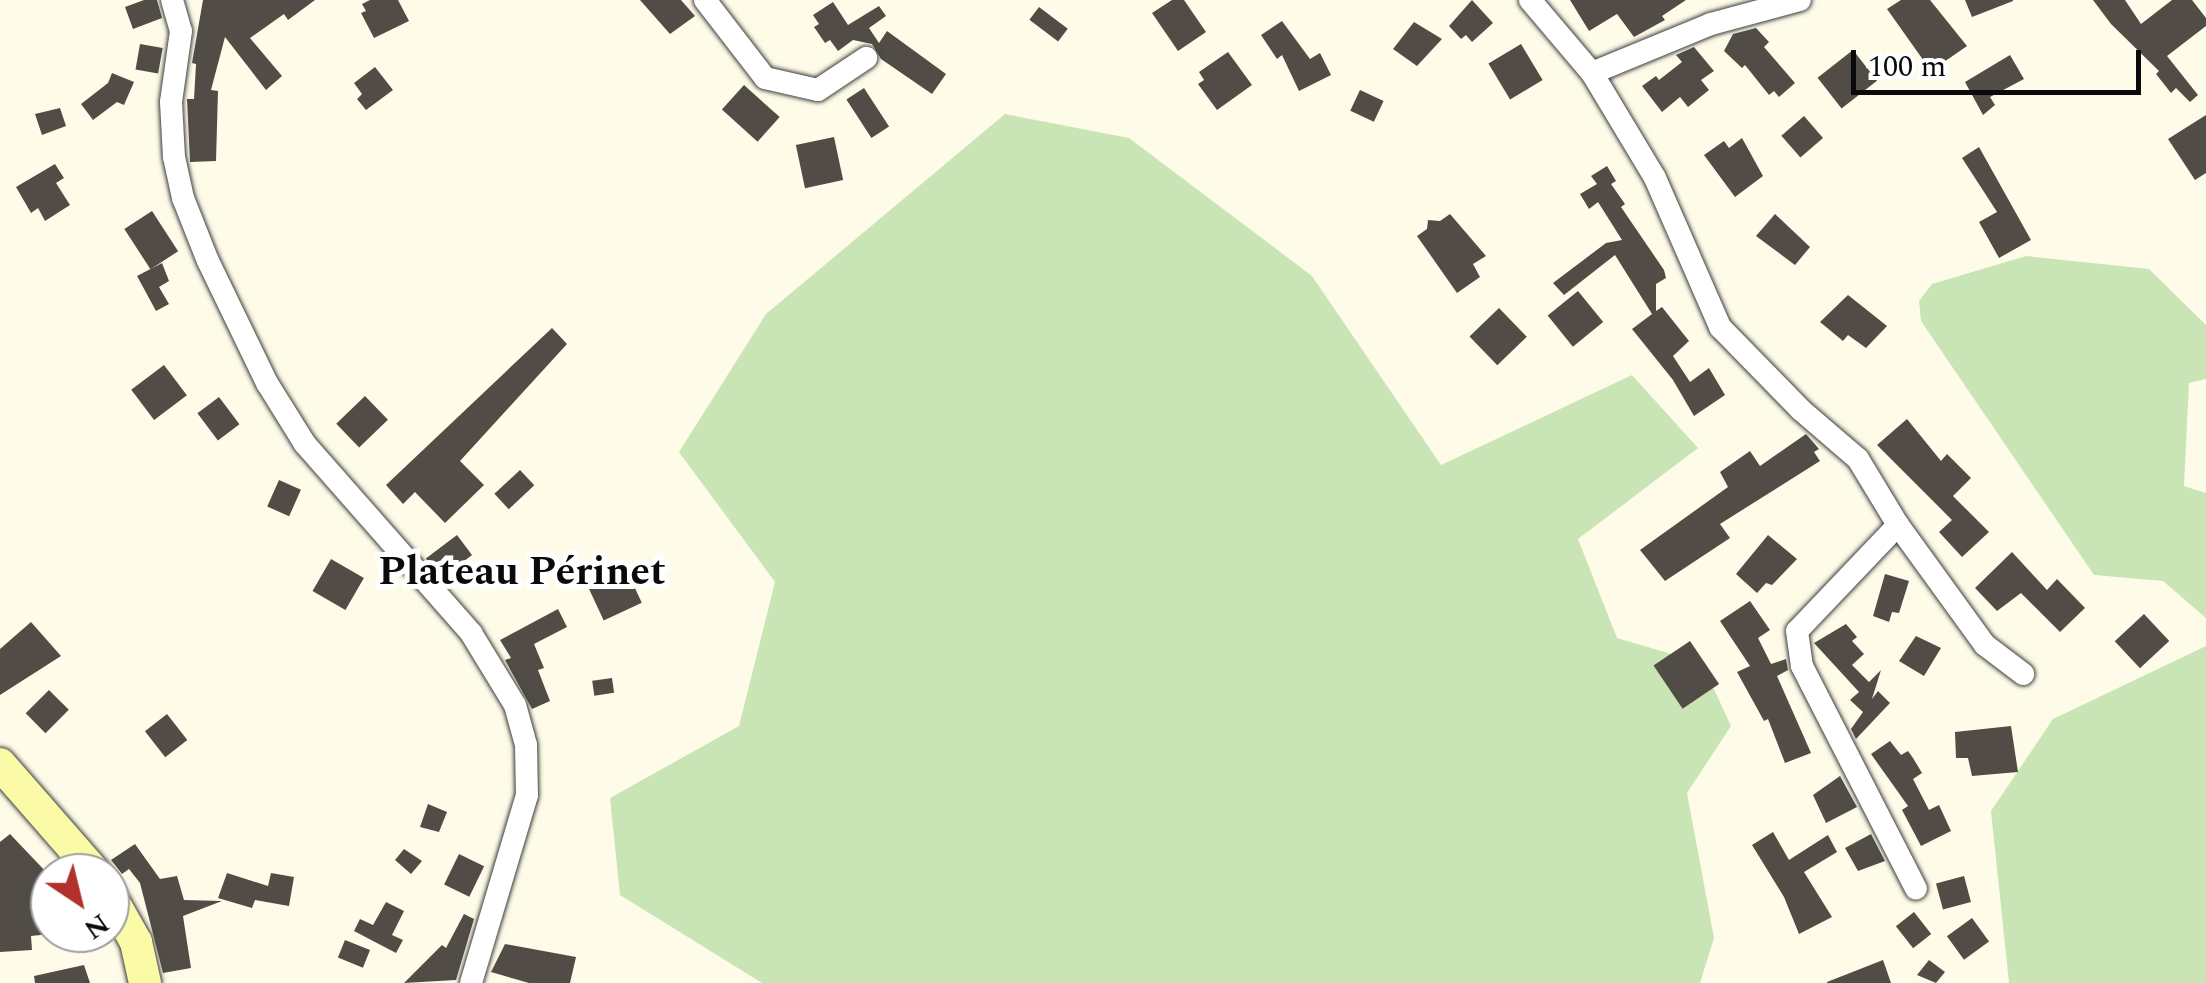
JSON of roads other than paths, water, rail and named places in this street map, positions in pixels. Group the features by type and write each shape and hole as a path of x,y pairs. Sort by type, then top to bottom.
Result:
{"main road":[{"path":"0,764 78,853"},
{"path":"130,931 136,942 144,983"}],"street":[{"path":"172,0 180,31 171,102 174,157 183,198 208,261 267,383 305,444 471,633 514,705 526,745 527,795 471,983"},
{"path":"705,0 765,78 811,91 866,58"},
{"path":"1530,0 1592,73 1656,178 1720,327 1801,410 1858,459 1898,525 1985,645 2023,674"},
{"path":"1592,73 1711,24 1800,0"},
{"path":"1898,525 1797,631 1802,666 1916,889"}],"district":[{"name":"Plateau Périnet","path":"522,573"}]}
